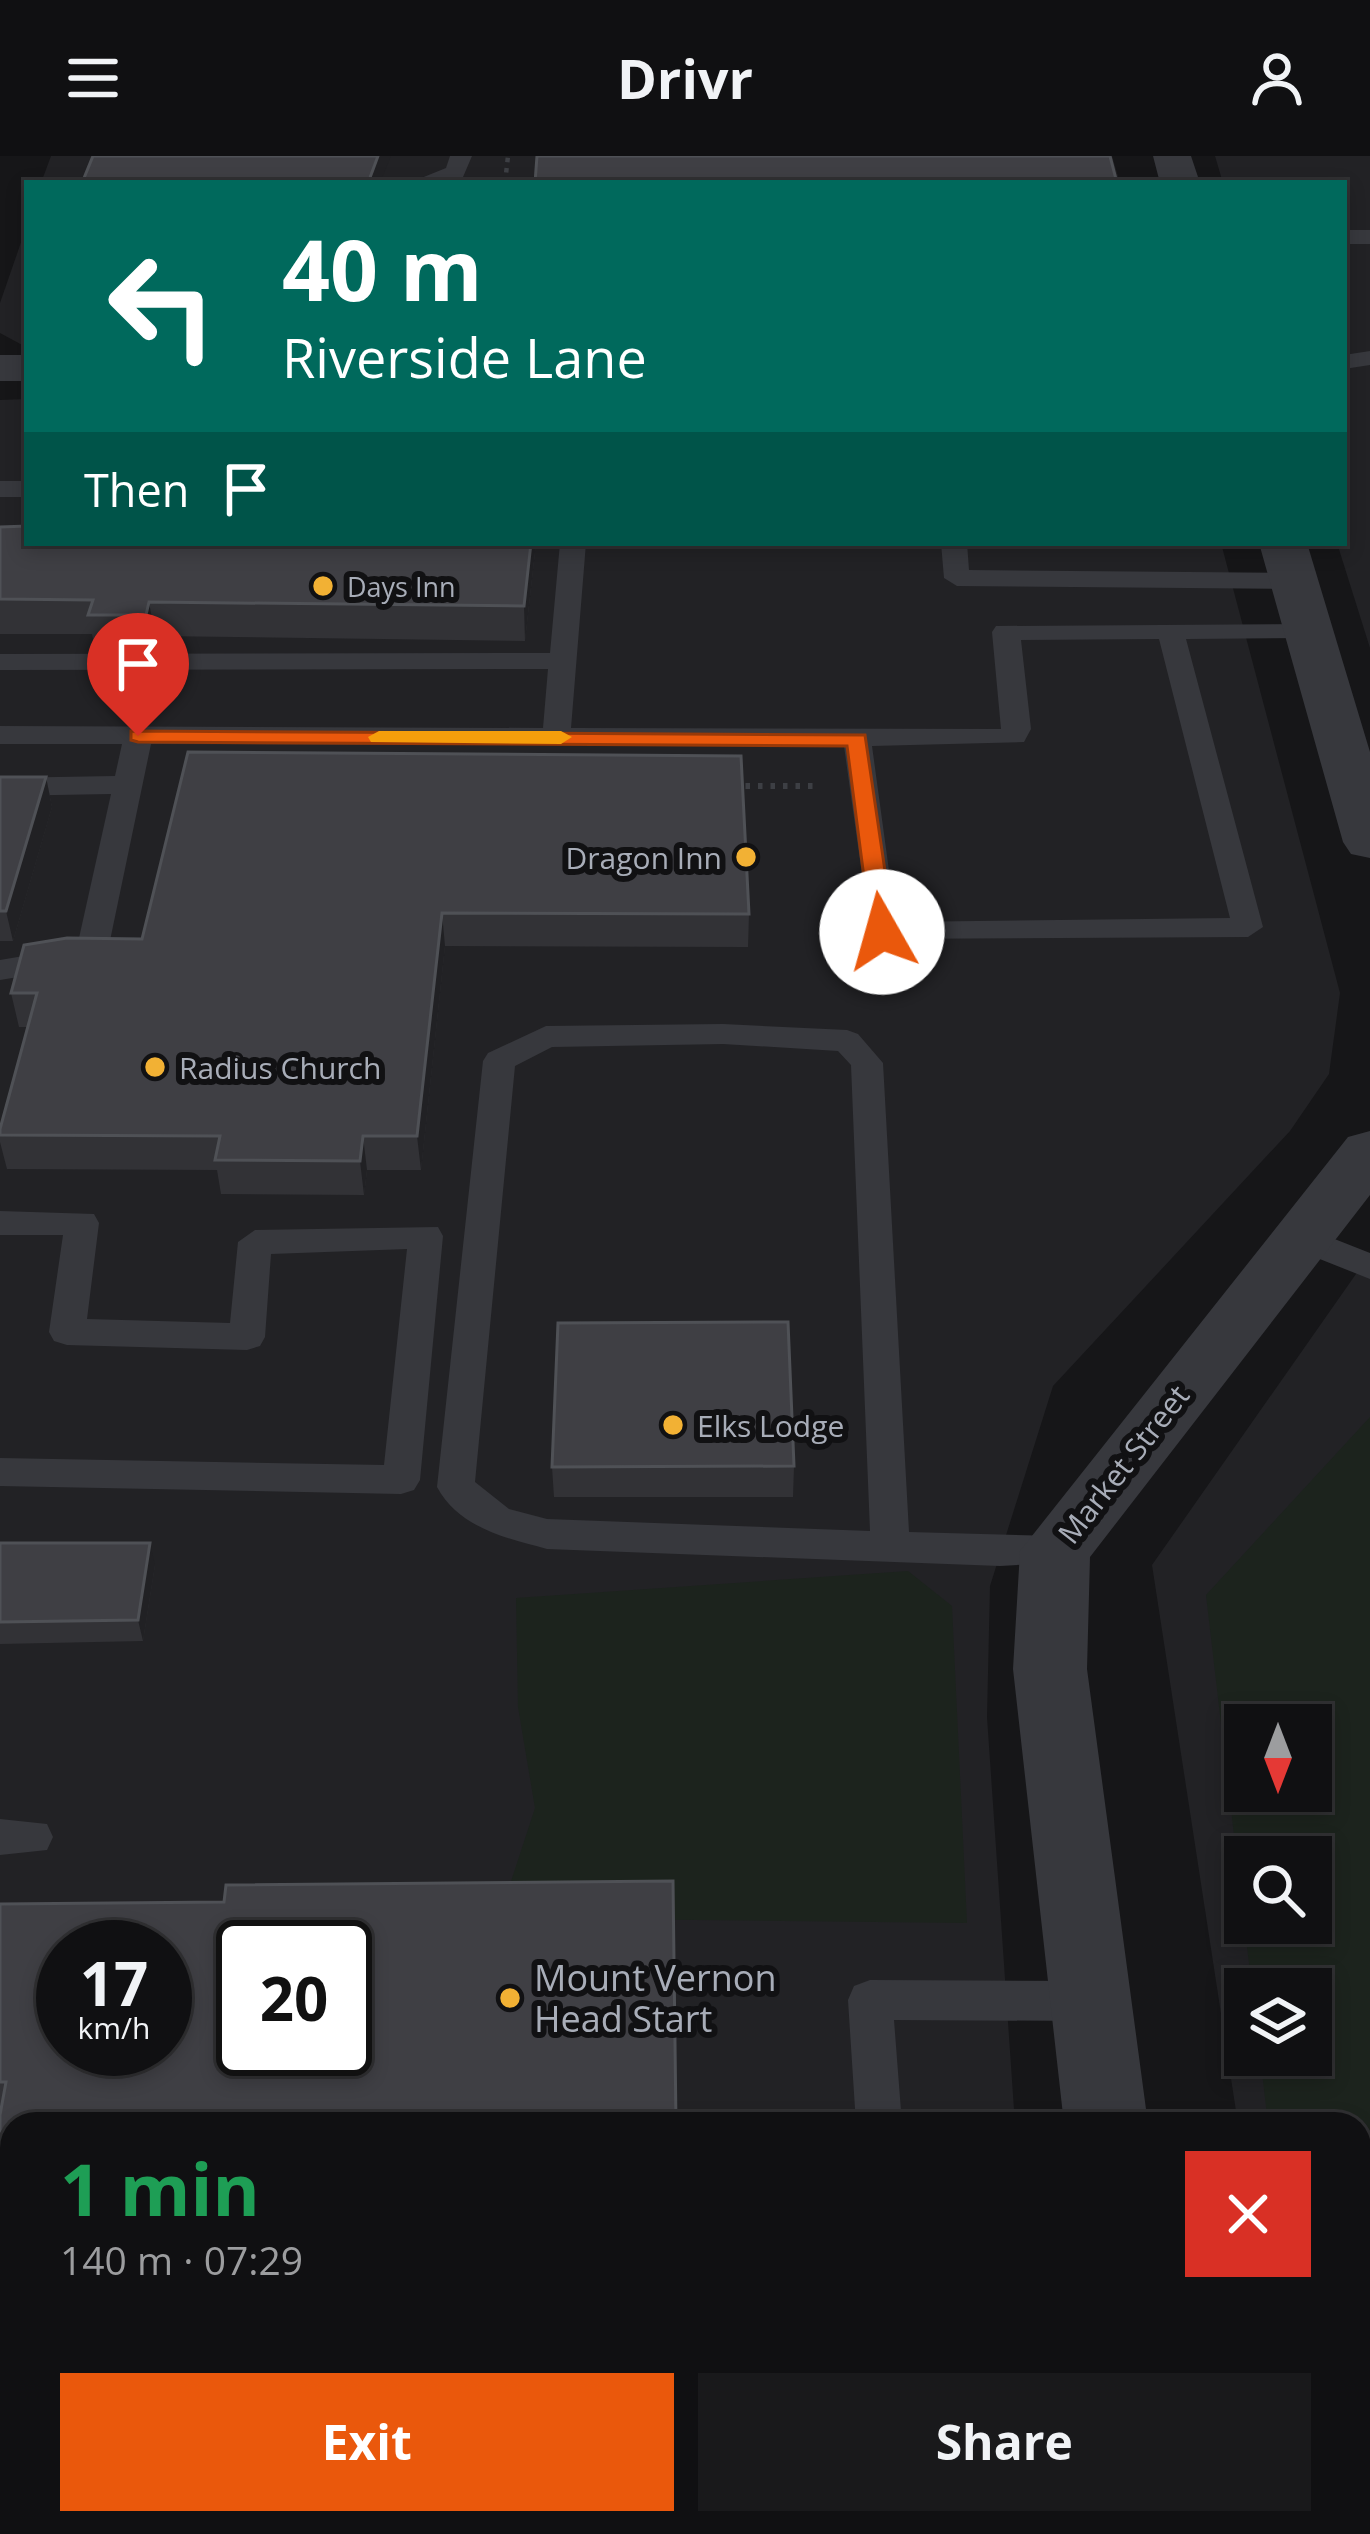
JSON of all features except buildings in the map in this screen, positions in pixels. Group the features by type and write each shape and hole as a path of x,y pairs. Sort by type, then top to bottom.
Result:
{"street":[{"path":"1288,562 1361,781 1370,842"},
{"name":"Market Street","path":"1104,2112 1050,1669 1055,1551 1370,1153"}],"lane":[{"path":"449,179 461,156"},
{"path":"556,737 573,546"},
{"path":"954,546 958,578 1151,580 1288,562"},
{"path":"1143,546 1151,580"},
{"path":"0,736 917,740 1014,736 1006,632 1308,630"},
{"path":"857,739 882,932 1248,927 1170,631"},
{"path":"0,662 563,662"},
{"path":"0,970 91,955 138,736"},
{"path":"0,787 127,785"},
{"path":"890,1546 867,1063 847,1041 723,1034 546,1037 520,1045 499,1061 456,1487 496,1521 547,1534 890,1546 1055,1551"},
{"path":"0,1223 82,1223 67,1332 247,1337 255,1242 426,1236 401,1480 0,1472"},
{"path":"1299,1237 1370,1267"},
{"path":"878,2112 870,2000 1090,2001"}],"path":[{"path":"725,786 821,786"}],"shaded area":[{"path":"51,156 1112,156 1119,180 42,180"},
{"path":"1215,156 1370,156 1370,648 1338,546 1347,546 1347,180 1222,180"},
{"path":"24,234 24,346 0,333 0,303"},
{"path":"24,399 24,546 1222,546 1340,993 1329,1074 1290,1131 1053,1386 990,1586 987,1717 1014,2112 0,2112 0,400"},
{"path":"1370,1254 1370,2112 1236,2112 1231,2076 1332,2076 1332,1968 1224,1968 1224,2033 1152,1565"},
{"path":"1370,1417 1370,2112 1267,2112 1262,2076 1332,2076 1332,1968 1250,1968 1247,1944 1332,1944 1332,1836 1234,1836 1231,1812 1332,1812 1332,1704 1224,1704 1224,1749 1206,1595"},
{"path":"908,1571 952,1606 967,1923 499,1918 535,1808 518,1707 516,1598"}],"slow traffic":[{"path":"379,737 561,737"}],"place":[{"name":"Days Inn","path":"323,586"},
{"name":"Dragon Inn","path":"746,857"},
{"name":"Radius Church","path":"155,1067"},
{"name":"Elks Lodge","path":"673,1425"},
{"name":"Mount Vernon Head Start","path":"510,1998"}],"route":[{"path":"138,736 857,739 882,932"}]}
